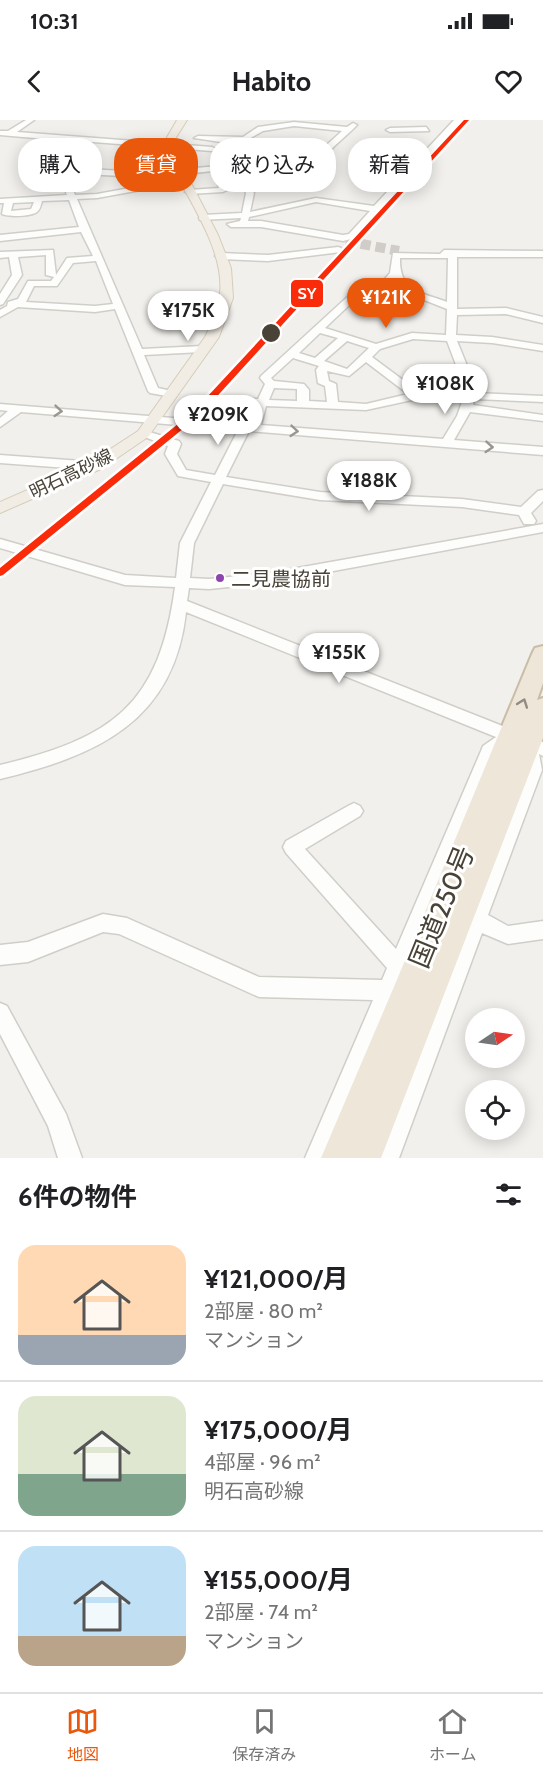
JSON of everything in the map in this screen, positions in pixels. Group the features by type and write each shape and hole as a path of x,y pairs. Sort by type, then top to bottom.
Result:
{"highway":[{"name":"国道250号","path":"527,743 543,654"},
{"name":"国道250号","path":"338,1158 405,987 543,707"},
{"name":"国道250号","path":"364,1158 405,987"}],"main road":[{"path":"174,138 182,120"},
{"name":"明石高砂線","path":"0,508 94,466 142,434 154,420 221,320 228,285 225,267 205,221 189,192"}],"street":[{"path":"0,142 31,120"},
{"path":"389,138 394,120"},
{"path":"426,120 423,129 426,129"},
{"path":"275,227 343,238 352,236 458,120"},
{"path":"315,121 354,125 336,139"},
{"path":"191,137 221,140 245,139 261,129 294,124 348,129"},
{"path":"390,130 448,130"},
{"path":"0,133 49,137 114,138"},
{"path":"198,190 223,190 222,185 245,184 250,193 244,219"},
{"path":"70,192 154,391 172,394"},
{"path":"39,199 34,211 6,214 4,201 72,197 97,196 115,192"},
{"path":"205,221 244,219 316,200 375,209"},
{"path":"244,219 346,242"},
{"path":"0,238 84,229"},
{"path":"33,253 38,234"},
{"path":"220,256 268,258 338,249"},
{"path":"399,251 453,254 543,254"},
{"path":"0,255 50,252 55,275 54,284 30,283 22,301 0,314"},
{"path":"13,254 17,275"},
{"path":"303,405 303,390 300,386 271,384 265,378 360,291 379,292 395,273 396,255 443,256 453,254"},
{"path":"446,444 466,408 470,395 463,363 453,349 451,338 453,254"},
{"path":"99,258 70,260 55,275 17,275 4,288 0,303 95,309 119,306"},
{"path":"395,273 407,290 452,309 506,311 542,320 541,308"},
{"path":"319,329 376,347"},
{"path":"292,354 349,373 376,347 412,336 492,340 543,348"},
{"path":"333,406 330,384 324,382 321,370 322,364 344,338"},
{"path":"136,352 202,349"},
{"path":"366,357 416,395"},
{"path":"0,772 50,760 100,738 131,715 163,669 177,626 187,543 219,478 264,402 266,389 271,384"},
{"path":"212,425 232,407 242,402 366,407 416,395 543,399"},
{"path":"0,407 543,451"},
{"path":"0,424 19,408"},
{"path":"466,408 543,418"},
{"path":"142,434 175,444 171,454 182,473 320,495 462,503 524,512 538,528"},
{"path":"0,459 94,466"},
{"path":"524,512 543,494"},
{"path":"0,543 124,580 181,583 253,581 538,528"},
{"path":"179,603 527,743"},
{"path":"387,1158 533,771 527,743"},
{"path":"317,1158 405,987 489,751 527,743"},
{"path":"354,811 292,847 405,987"},
{"path":"477,918 492,930 511,937 543,930"},
{"path":"0,955 28,952 103,923 120,925 259,987 405,987"},
{"path":"0,1013 57,1122 70,1158"}],"tunnel":[{"path":"352,242 346,241 399,251"}],"transit line":[{"name":"SY","path":"0,573 197,413 467,120"}],"place":[{"name":"二見農協前","path":"220,578"}]}
